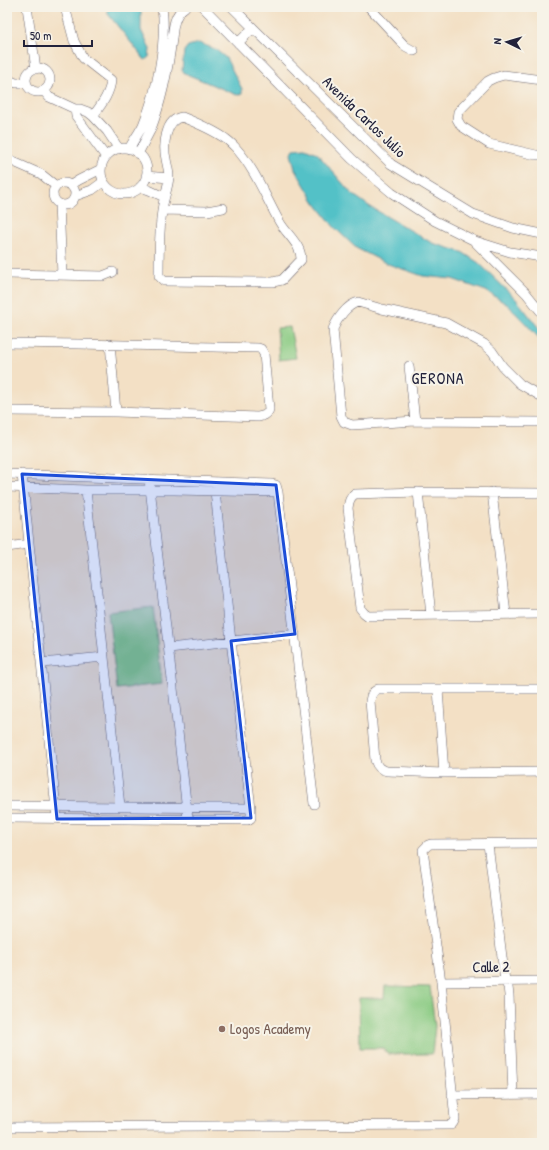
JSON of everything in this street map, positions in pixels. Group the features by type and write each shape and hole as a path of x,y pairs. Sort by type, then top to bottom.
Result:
{"street":[{"path":"27,7 36,69"},
{"path":"65,7 74,41 83,58 111,80 110,88 107,94 93,116"},
{"path":"44,91 49,97 75,109 88,112 124,149 138,154 142,158 145,164 146,176 144,182 134,192 120,194 108,188 103,182 101,169 106,157 114,151 124,149 142,126 150,106 158,74 163,40 162,7"},
{"path":"138,154 150,131 160,105 167,71 173,24 181,9 185,7"},
{"path":"203,7 352,159 392,193 435,221 473,240 510,252 542,257"},
{"name":"Avenida Carlos Julio","path":"232,7 391,164 473,214 514,228 542,234"},
{"path":"369,7 405,46 414,51"},
{"path":"238,44 253,28"},
{"path":"36,69 44,70 49,76 49,84 44,91 33,91 26,83 29,72 36,69"},
{"path":"542,80 504,75 494,78 488,81 458,112 457,119 461,126 489,144 536,155 542,155"},
{"path":"7,78 16,82 26,83"},
{"path":"75,109 76,116 106,157"},
{"path":"182,117 203,125 227,139 244,157 258,180 280,223 299,249 301,260 282,280 273,282 164,281 158,276 162,210 169,178 165,158 165,145 167,133 172,121 182,117"},
{"path":"7,158 41,174 56,186"},
{"path":"71,185 101,169"},
{"path":"146,176 169,178"},
{"path":"75,196 92,190 103,182"},
{"path":"64,183 71,185 76,192 73,201 64,206 59,204 53,196 56,186 64,183"},
{"path":"140,187 164,197"},
{"path":"59,204 62,275"},
{"path":"162,210 207,210 223,208"},
{"path":"473,240 526,293 542,313"},
{"path":"7,274 103,276 113,272"},
{"path":"542,397 520,384 503,367 492,351 484,344 446,323 355,302 336,322 333,329 341,416 344,422 352,425 415,421 542,422"},
{"path":"7,343 110,344 261,349 264,354 269,409 266,414 258,417 116,412 7,411"},
{"path":"110,344 116,412"},
{"path":"409,366 415,421"},
{"path":"7,474 276,485 295,634 314,804"},
{"path":"22,474 57,818"},
{"path":"149,479 188,808 188,819"},
{"path":"7,487 86,490 278,492"},
{"path":"86,490 120,806"},
{"path":"7,818 248,820 252,816 215,491"},
{"path":"418,492 431,615"},
{"path":"542,493 418,492 354,494 349,500 348,508 360,608 368,616 542,614"},
{"path":"492,492 506,614"},
{"path":"7,547 29,544"},
{"path":"169,648 295,634"},
{"path":"42,663 104,657"},
{"path":"542,689 378,689 374,691 370,701 375,760 377,766 381,770 444,773 542,772"},
{"path":"438,689 444,773"},
{"path":"7,806 251,808"},
{"path":"7,1127 451,1125 455,1118 441,982 423,850 431,844 542,843"},
{"path":"488,844 505,981 508,987 509,995 513,1094"},
{"name":"Calle 2","path":"441,982 542,981"},
{"path":"452,1095 542,1094"}],"highlighted area":[{"path":"22,474 276,485 295,634 231,641 251,818 57,819"}],"green space":[{"path":"290,327 296,358 279,360 277,328"},
{"path":"153,607 162,684 117,689 108,612"},
{"path":"385,986 430,987 435,1026 432,1054 388,1054 383,1048 360,1048 359,998 384,998"}],"water":[{"path":"107,7 141,7 141,30 150,49 149,57 145,60 108,14"},
{"path":"199,43 215,49 226,58 242,89 242,94 237,95 184,73 182,70 184,51 188,46"},
{"path":"305,148 317,153 351,193 369,206 432,243 462,252 479,263 516,299 542,332 542,341 508,305 486,291 452,279 423,276 388,264 356,248 334,227 314,201 295,169 291,154 294,149"}],"place":[{"name":"Logos Academy","path":"222,1029"}],"district":[{"name":"GERONA","path":"438,378"}]}
